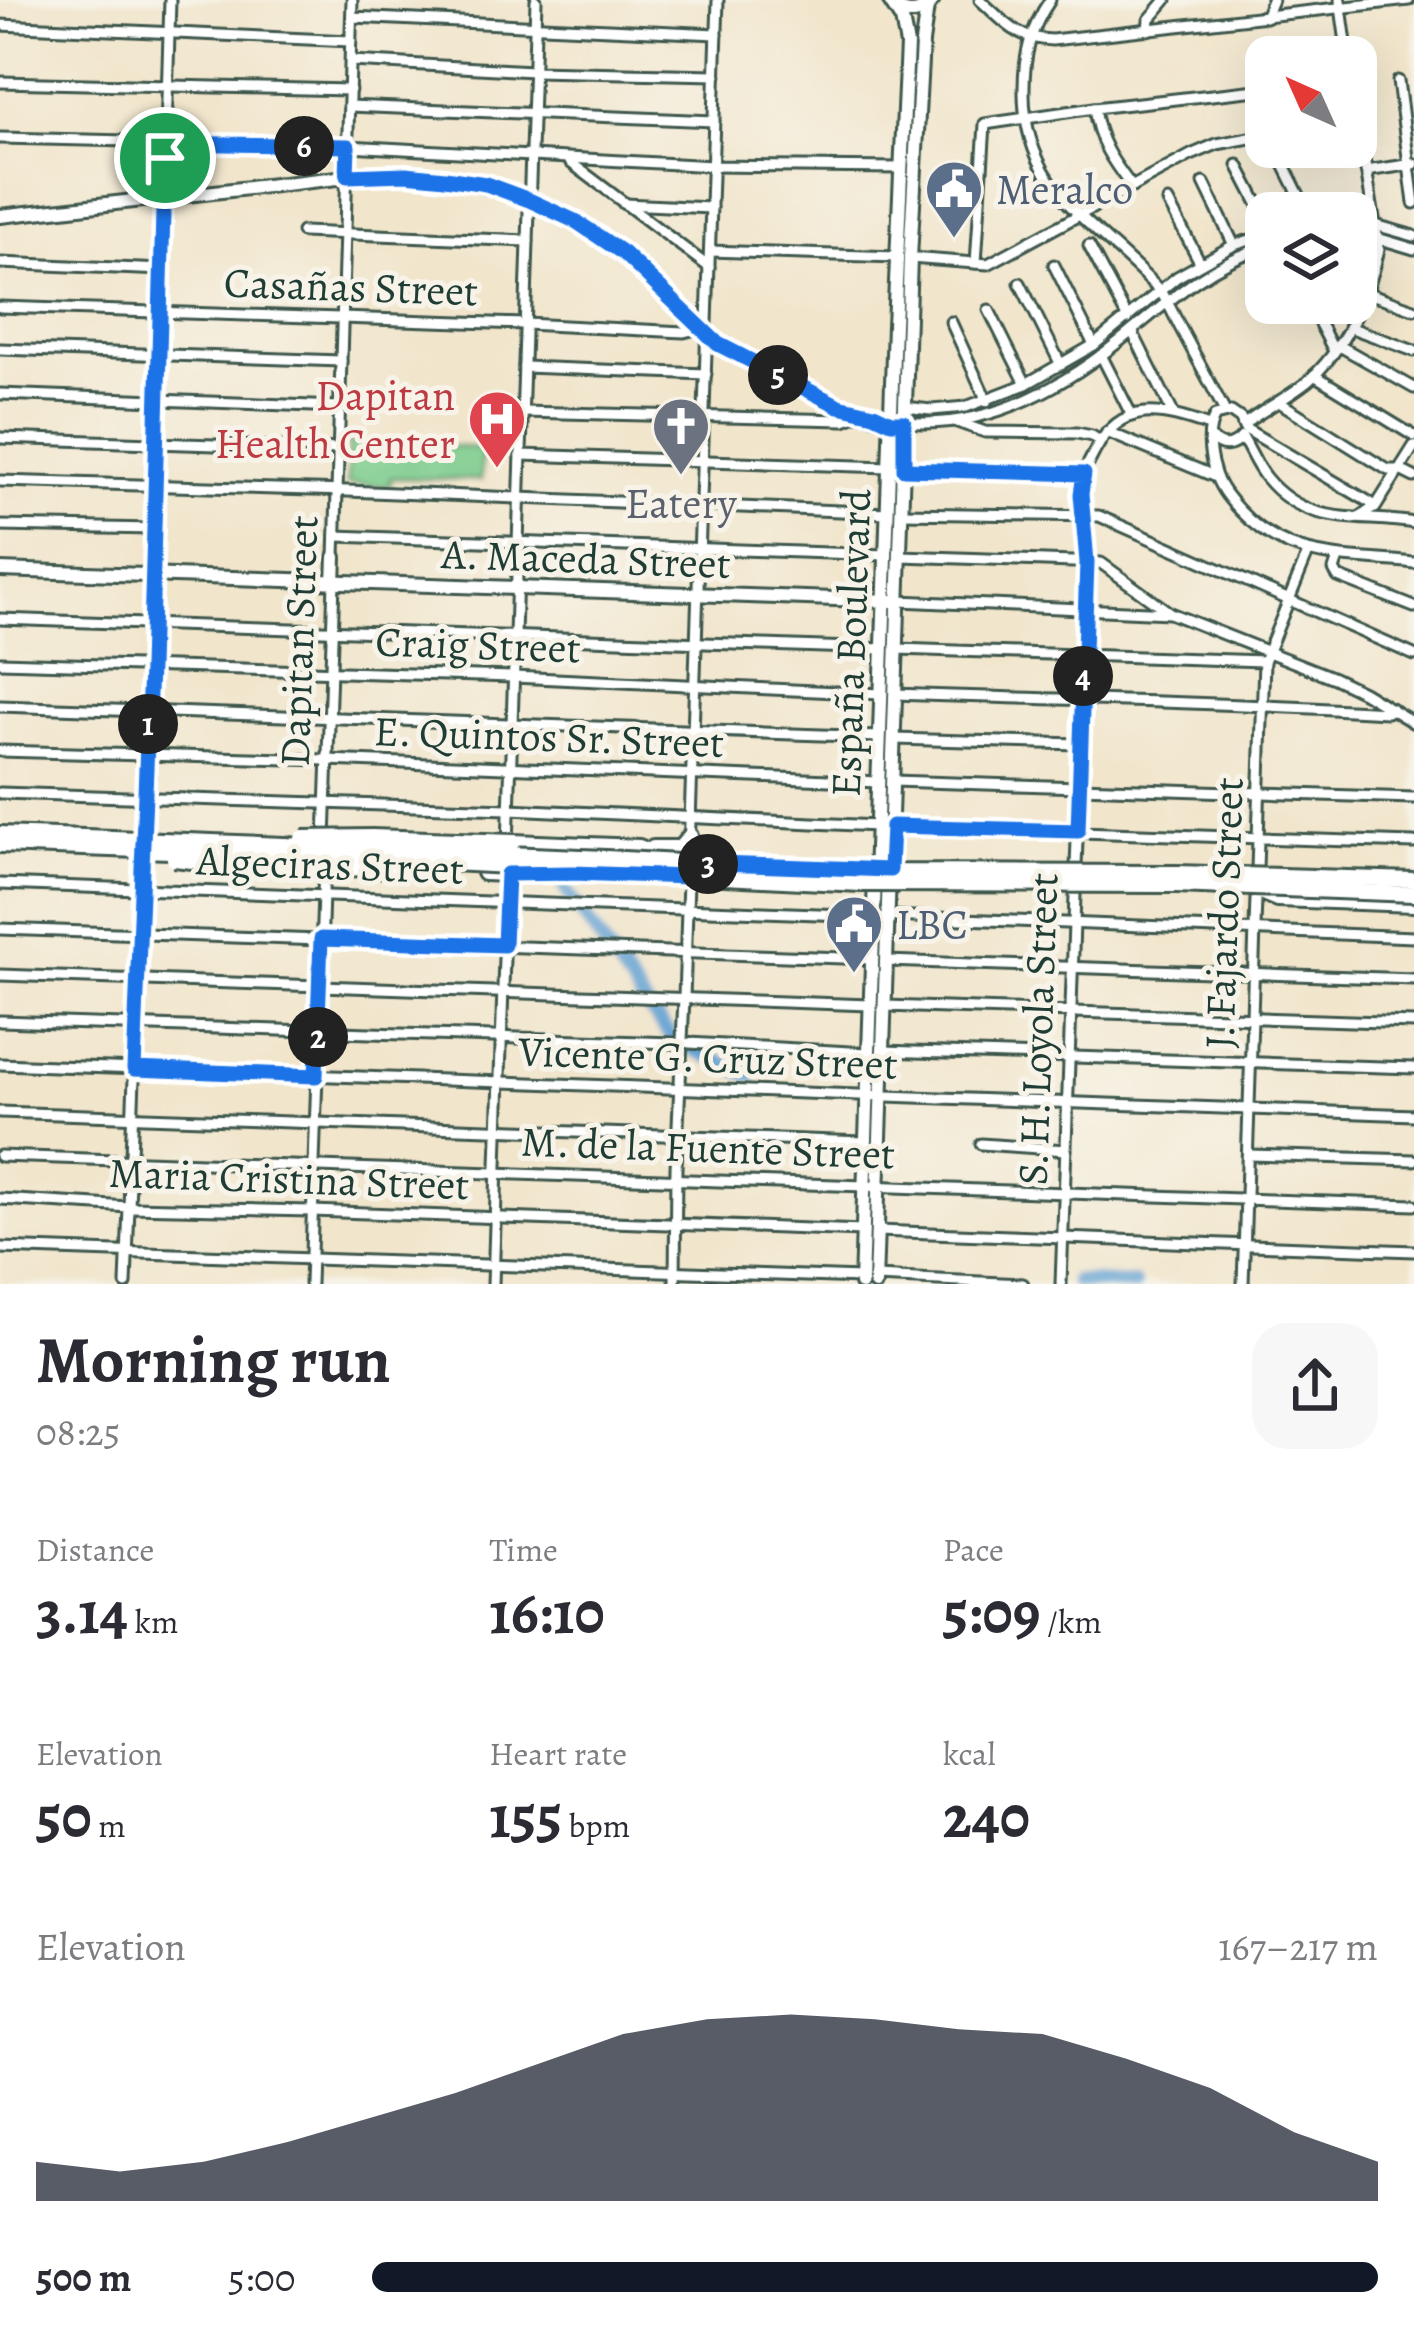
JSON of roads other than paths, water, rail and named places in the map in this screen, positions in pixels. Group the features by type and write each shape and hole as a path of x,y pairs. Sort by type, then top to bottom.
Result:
{"highway":[{"path":"0,834 861,872 1177,873 1414,883"},
{"path":"263,844 311,836 680,848 690,836"},
{"path":"0,845 861,884 1414,883"},
{"path":"639,847 688,870"},
{"path":"110,849 220,864 484,873 506,881"},
{"path":"1076,876 1095,868 1179,865 1414,883"},
{"path":"1258,882 1265,894 1276,899 1414,904"}],"main road":[{"path":"892,3 911,14 930,4"},
{"name":"España Boulevard","path":"868,1281 870,1231 879,1186 875,1052 907,45 902,20 892,3"},
{"name":"España Boulevard","path":"903,258 920,64 930,4"},
{"path":"0,216 347,176 406,174 486,184 577,222 623,253 703,331 734,353 839,406 898,414"},
{"name":"Dapitan Street","path":"334,582 335,557"},
{"name":"A. Maceda Street","path":"0,570 892,601"},
{"name":"España Boulevard","path":"870,1231 865,1142 874,1095"}],"street":[{"path":"126,1284 170,0"},
{"name":"Dapitan Street","path":"335,557 352,0"},
{"path":"493,1284 536,0"},
{"path":"675,1284 706,374 703,331 718,0"},
{"path":"980,0 1029,39 1052,40 1344,3 1409,0"},
{"path":"1050,0 1029,39 1024,79 1023,117 1041,165 1079,217 1163,296 1225,412"},
{"path":"1148,30 1166,0"},
{"path":"1265,16 1272,0"},
{"path":"1344,3 1346,36"},
{"path":"352,17 717,34"},
{"path":"0,26 351,40"},
{"path":"351,61 716,76"},
{"path":"1398,81 1414,203"},
{"path":"0,82 350,90"},
{"path":"976,263 988,122 1245,91"},
{"path":"349,106 714,121"},
{"path":"1094,108 1102,145 1132,187"},
{"path":"0,138 348,146 713,166 901,168"},
{"path":"710,251 988,264 1217,144 1245,139"},
{"path":"568,160 709,267"},
{"path":"1238,165 1252,192"},
{"path":"1366,171 1411,165"},
{"path":"1366,168 1370,192"},
{"path":"1204,183 1234,245"},
{"path":"1168,202 1200,262"},
{"path":"624,204 711,208"},
{"path":"1377,226 1414,236"},
{"path":"302,232 528,241"},
{"path":"1377,238 1414,249"},
{"path":"898,414 987,401 1097,350 1132,331 1200,262 1245,242"},
{"path":"1088,246 1128,319"},
{"path":"898,414 929,424 957,422 1035,395 1068,379 1128,319 1245,252"},
{"path":"0,263 163,270"},
{"path":"1054,265 1132,416"},
{"path":"1020,283 1061,365"},
{"path":"1377,302 1414,309"},
{"name":"Casañas Street","path":"0,307 703,331"},
{"path":"988,310 1027,384"},
{"path":"951,322 987,401"},
{"path":"1322,324 1336,348 1414,388"},
{"path":"521,455 1084,474 1103,436 1132,416 1154,411 1173,413 1210,432 1223,446 1237,443 1243,430 1314,375 1350,324"},
{"path":"1349,327 1414,351"},
{"path":"1132,331 1173,413"},
{"path":"0,349 341,361"},
{"path":"524,367 706,374"},
{"path":"1314,375 1414,436"},
{"path":"0,394 339,407"},
{"path":"1279,402 1388,470 1414,477"},
{"path":"522,412 844,420 867,413"},
{"path":"1414,523 1311,512 1268,481 1237,415 1215,416 1210,455 1216,477 1250,521 1308,553 1414,563"},
{"path":"957,422 978,431 1103,436 1216,477"},
{"path":"1243,430 1376,506"},
{"path":"0,438 338,449"},
{"path":"1357,519 1376,506 1414,446"},
{"name":"S. H. Loyola Street","path":"1061,1284 1087,562 1081,494 1084,474"},
{"path":"0,481 1100,516 1414,655"},
{"path":"1374,520 1376,506"},
{"path":"0,526 154,530"},
{"path":"336,536 1087,562 1106,566 1170,613 1265,657 1334,678 1414,722"},
{"name":"J. Fajardo Street","path":"1244,1284 1265,657 1308,553"},
{"path":"1338,558 1334,570 1338,577 1414,607"},
{"name":"Dapitan Street","path":"310,1284 334,582"},
{"name":"A. Maceda Street","path":"892,601 1170,613"},
{"path":"0,620 1084,657 1265,657"},
{"name":"Craig Street","path":"0,662 1387,712 1391,708"},
{"path":"0,706 1080,744"},
{"name":"E. Quintos Sr. Street","path":"0,751 1414,798"},
{"path":"0,793 1414,843"},
{"path":"506,881 559,873 666,876 688,870 883,869 1414,883"},
{"path":"688,870 843,882 861,891 879,911"},
{"path":"666,876 688,894"},
{"name":"Algeciras Street","path":"0,884 687,909 879,911 1414,937"},
{"path":"0,929 1414,979"},
{"path":"0,975 1414,1023"},
{"path":"0,1022 1414,1068"},
{"name":"Vicente G. Cruz Street","path":"0,1064 1414,1114"},
{"path":"0,1112 865,1142"},
{"path":"981,1144 1066,1150"},
{"path":"1249,1155 1414,1160"},
{"name":"M. de la Fuente Street","path":"0,1156 1414,1205"},
{"name":"Maria Cristina Street","path":"0,1199 1414,1251"},
{"path":"0,1248 1023,1284"}],"waterway":[{"path":"562,858 565,888 571,898 674,1040 751,1076"},
{"path":"1076,1281 1134,1284"}],"place":[{"name":"Meralco","path":"954,240"},
{"name":"Dapitan Health Center","path":"497,470"},
{"name":"Eatery","path":"681,477"},
{"name":"LBC","path":"854,975"}]}
